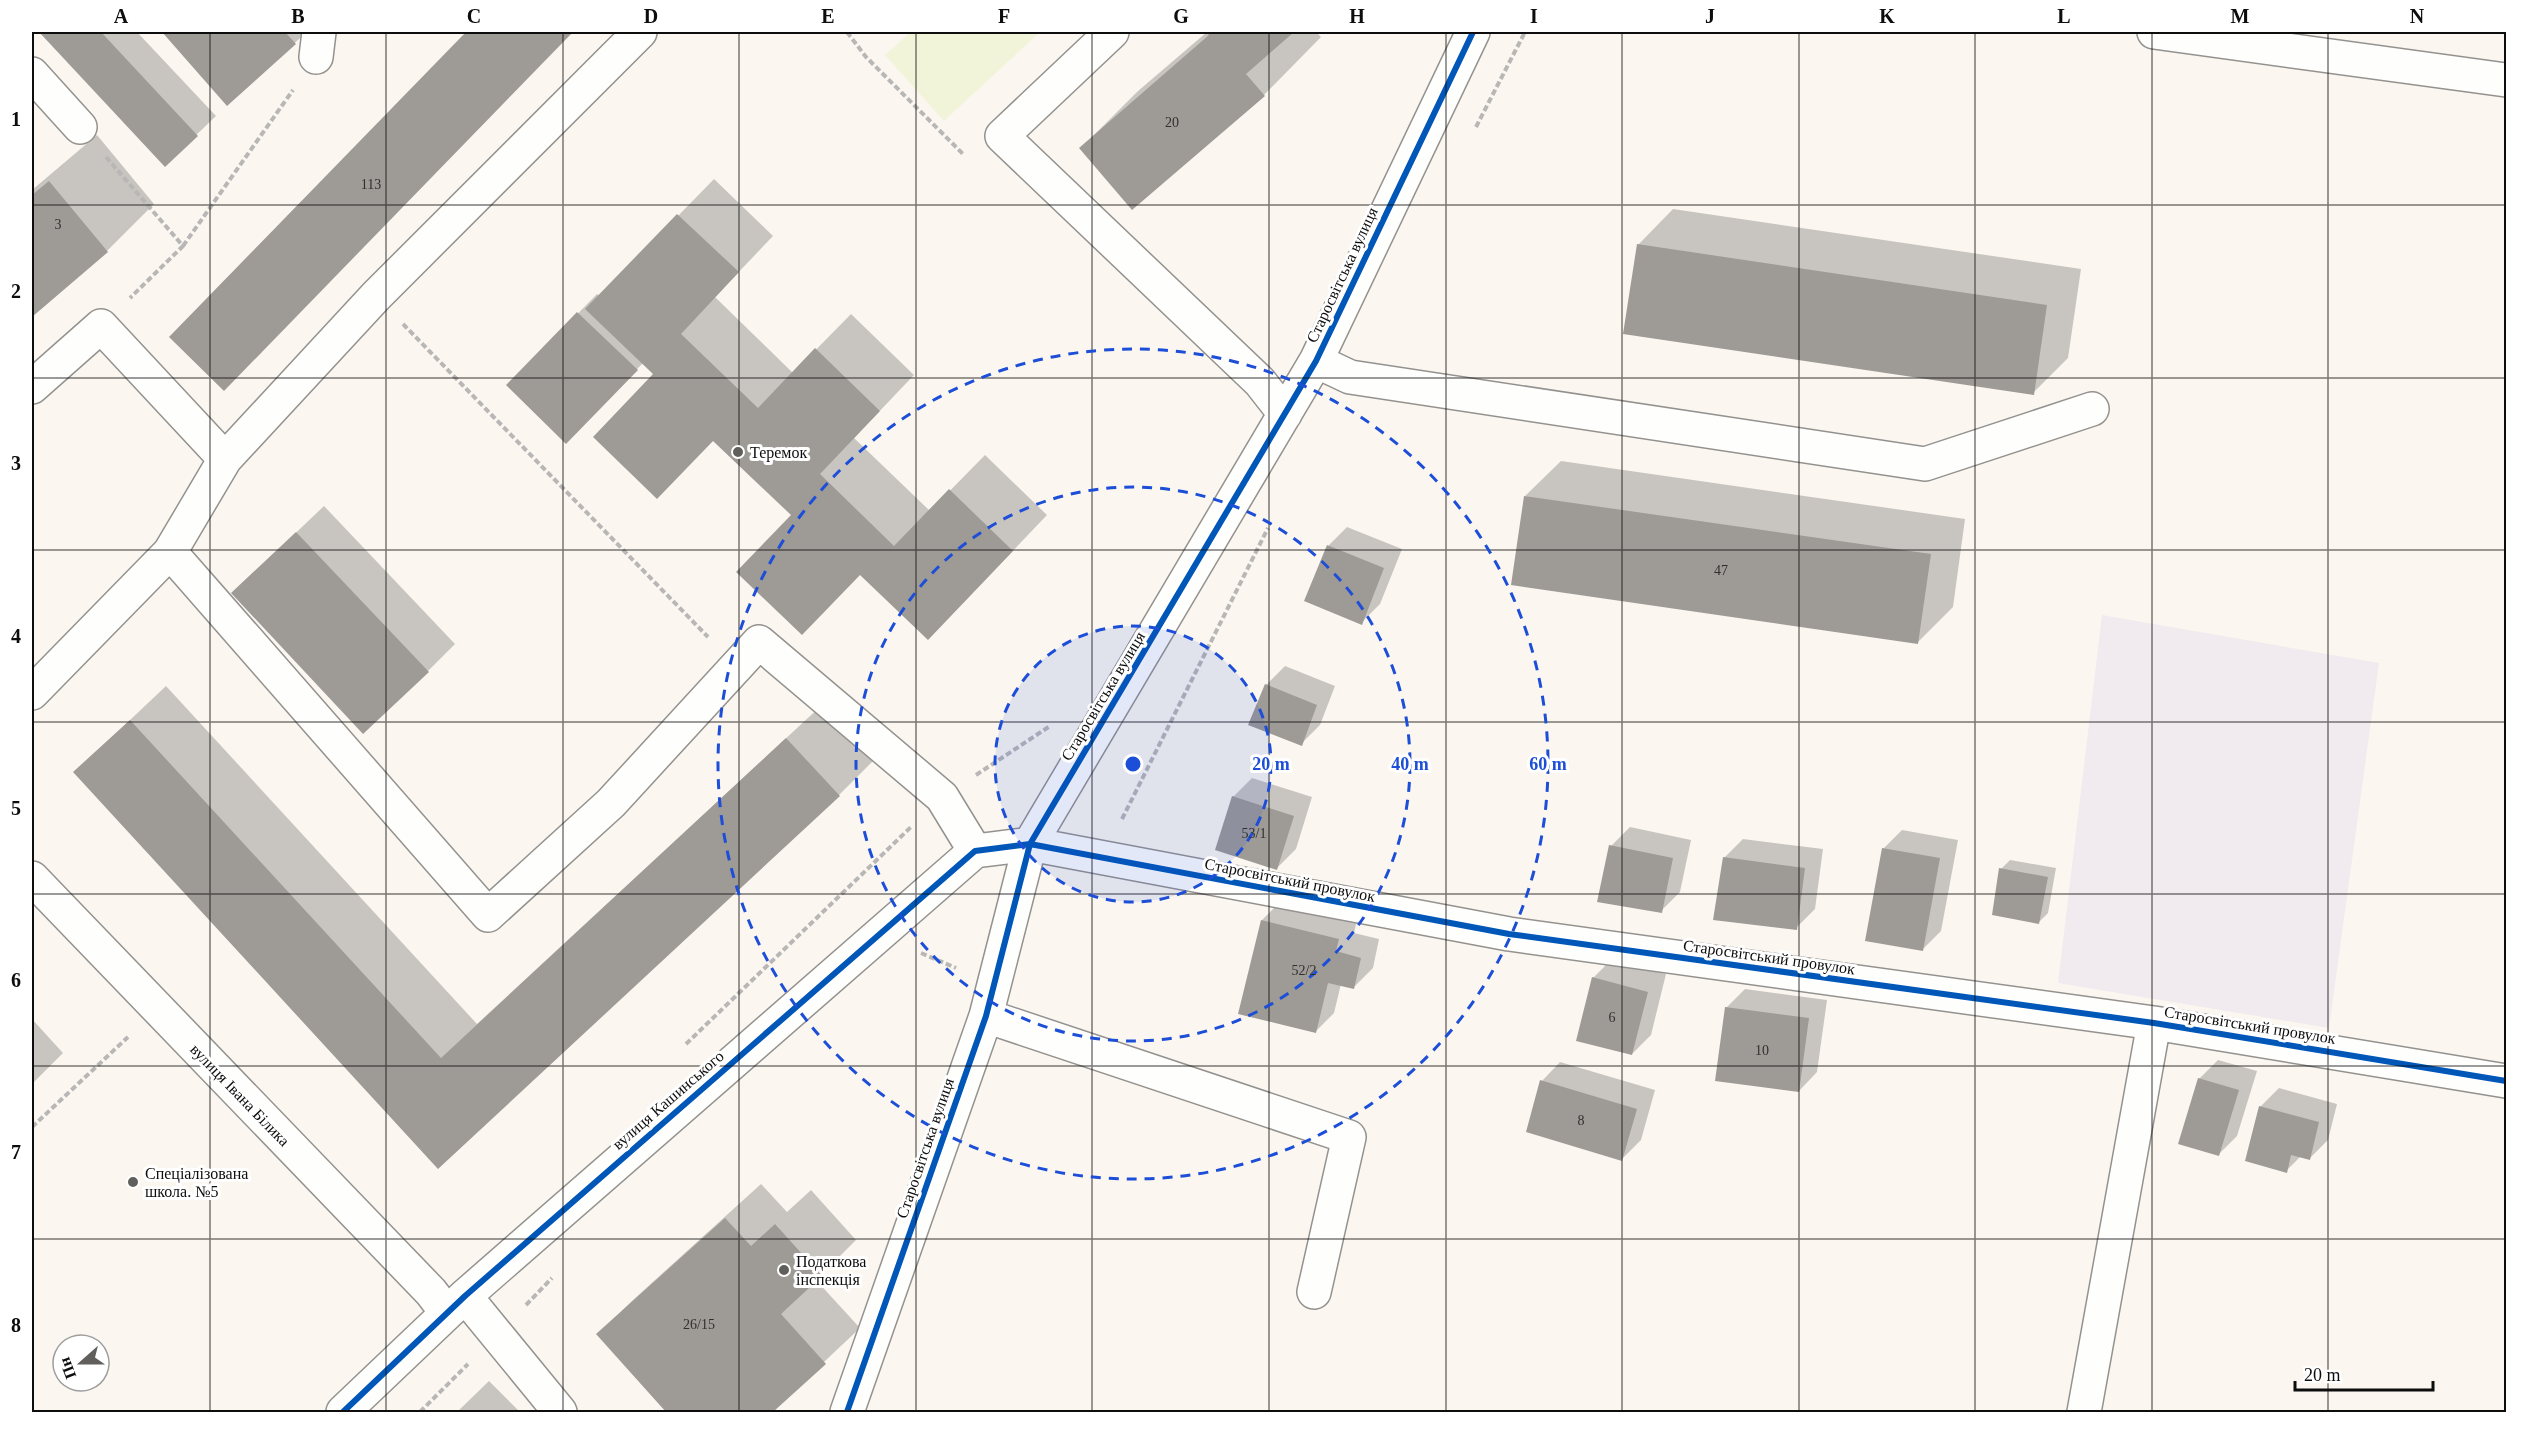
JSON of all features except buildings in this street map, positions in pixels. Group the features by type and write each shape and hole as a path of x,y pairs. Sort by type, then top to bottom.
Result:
{"street":[{"path":"32,693 170,552 225,459 376,296 640,32"},
{"path":"1112,32 1002,136 1260,382 1285,414"},
{"name":"Старосвітська вулиця","path":"847,1413 986,1016 1030,844 1316,362 1473,32"},
{"path":"2154,32 2506,80"},
{"path":"32,74 80,127"},
{"path":"32,387 101,326 225,459"},
{"path":"1316,362 1350,377 1925,464 2092,409"},
{"path":"170,552 488,915 611,803 759,642 942,797 975,851 1030,844"},
{"name":"Старосвітський провулок","path":"1030,844 1509,934 2154,1023 2506,1081"},
{"name":"вулиця Кашинського","path":"343,1413 456,1304 975,851"},
{"name":"вулиця Івана Білика","path":"32,878 422,1283 456,1304 560,1413"},
{"path":"986,1016 1349,1137 1314,1292"},
{"path":"2084,1413 2154,1023"}],"path":[{"path":"847,32 866,57 973,164 1002,136"},
{"path":"101,326 183,246 318,44"},
{"path":"80,127 183,246"},
{"path":"376,296 736,666"},
{"path":"685,1046 942,797 1056,722"},
{"path":"917,952 958,969"},
{"path":"32,1127 128,1037 120,1029"},
{"path":"520,1311 553,1277"},
{"path":"420,1413 470,1362"}],"shaded area":[{"path":"2102,615 2379,663 2329,1028 2058,983"}],"green space":[{"path":"911,32 1040,32 944,121 885,55"}],"cycle path":[{"path":"847,1412 986,1016 1030,844 1316,361 1473,32"},
{"path":"343,1412 465,1296 975,851 1030,844 1509,934 2154,1023 2506,1081"}],"place":[{"name":"Теремок","path":"738,452"},
{"name":"Спеціалізована школа. №5","path":"133,1182"},
{"name":"Податкова інспекція","path":"784,1270"}]}
